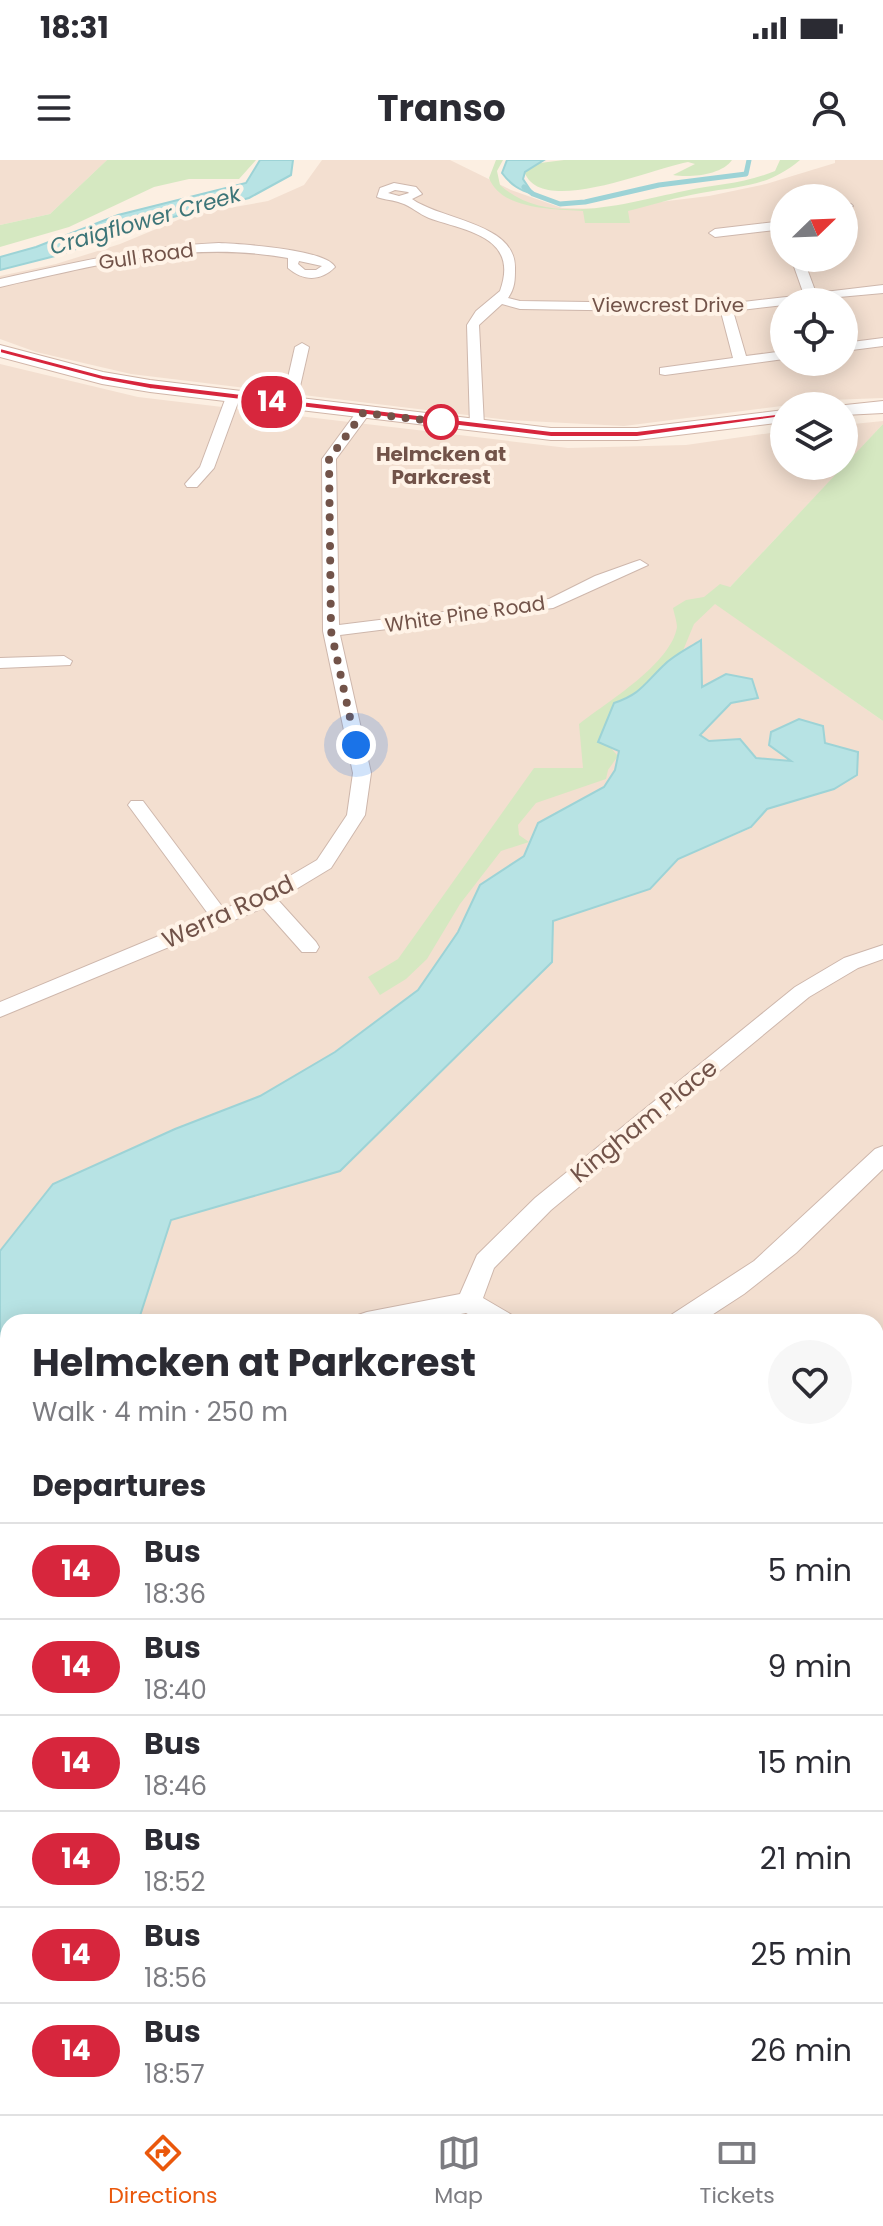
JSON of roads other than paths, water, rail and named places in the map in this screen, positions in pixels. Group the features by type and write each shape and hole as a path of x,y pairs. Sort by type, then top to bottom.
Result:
{"main road":[{"path":"0,351 102,378 289,404 551,434 637,434 770,418"},
{"path":"858,408 883,407"}],"street":[{"path":"405,200 421,213 481,230 503,247 508,256 509,284 500,300 476,317 473,325 477,426"},
{"path":"715,233 770,230"},
{"name":"Gull Road","path":"0,283 136,253 177,248 276,250 294,256"},
{"name":"Viewcrest Drive","path":"858,292 883,289"},
{"name":"Viewcrest Drive","path":"500,300 520,305 726,308 770,303"},
{"path":"726,308 741,361"},
{"path":"858,345 883,342"},
{"path":"289,404 302,347"},
{"path":"665,371 770,357"},
{"path":"192,484 207,468 233,397"},
{"name":"Werra Road","path":"0,1010 266,899 324,864 356,815 362,773 331,631 329,459 363,413"},
{"name":"White Pine Road","path":"331,631 553,603 601,579 640,565"},
{"path":"0,663 64,661"},
{"path":"137,805 221,918"},
{"path":"266,899 309,947"},
{"name":"Kingham Place","path":"469,1302 485,1262 555,1194 802,992 851,963 883,952"},
{"path":"695,1314 712,1305 807,1231 883,1155"},
{"path":"408,1314 469,1302 489,1314"}],"water":[{"path":"260,160 293,160 291,175 249,198 149,223 59,255 0,270 0,257 36,247 118,215 246,183"},
{"path":"507,160 544,160 525,172 523,179 533,194 516,186 502,173"},
{"path":"701,640 702,687 726,674 752,679 758,698 731,703 700,735 709,741 740,739 756,758 791,761 769,745 771,732 799,719 823,726 825,743 858,752 857,775 834,789 767,809 751,827 678,859 650,889 553,921 552,962 340,1171 171,1220 141,1314 0,1314 0,1251 53,1184 175,1129 260,1096 335,1052 418,990 458,932 480,885 524,856 538,823 604,787 615,770 619,751 598,742 614,703 636,692 677,655"}],"waterway":[{"name":"Craigflower Creek","path":"524,187 533,194 560,204 585,202 659,185 746,174 749,160"}],"place":[{"name":"Helmcken at Parkcrest","path":"441,422"}]}
